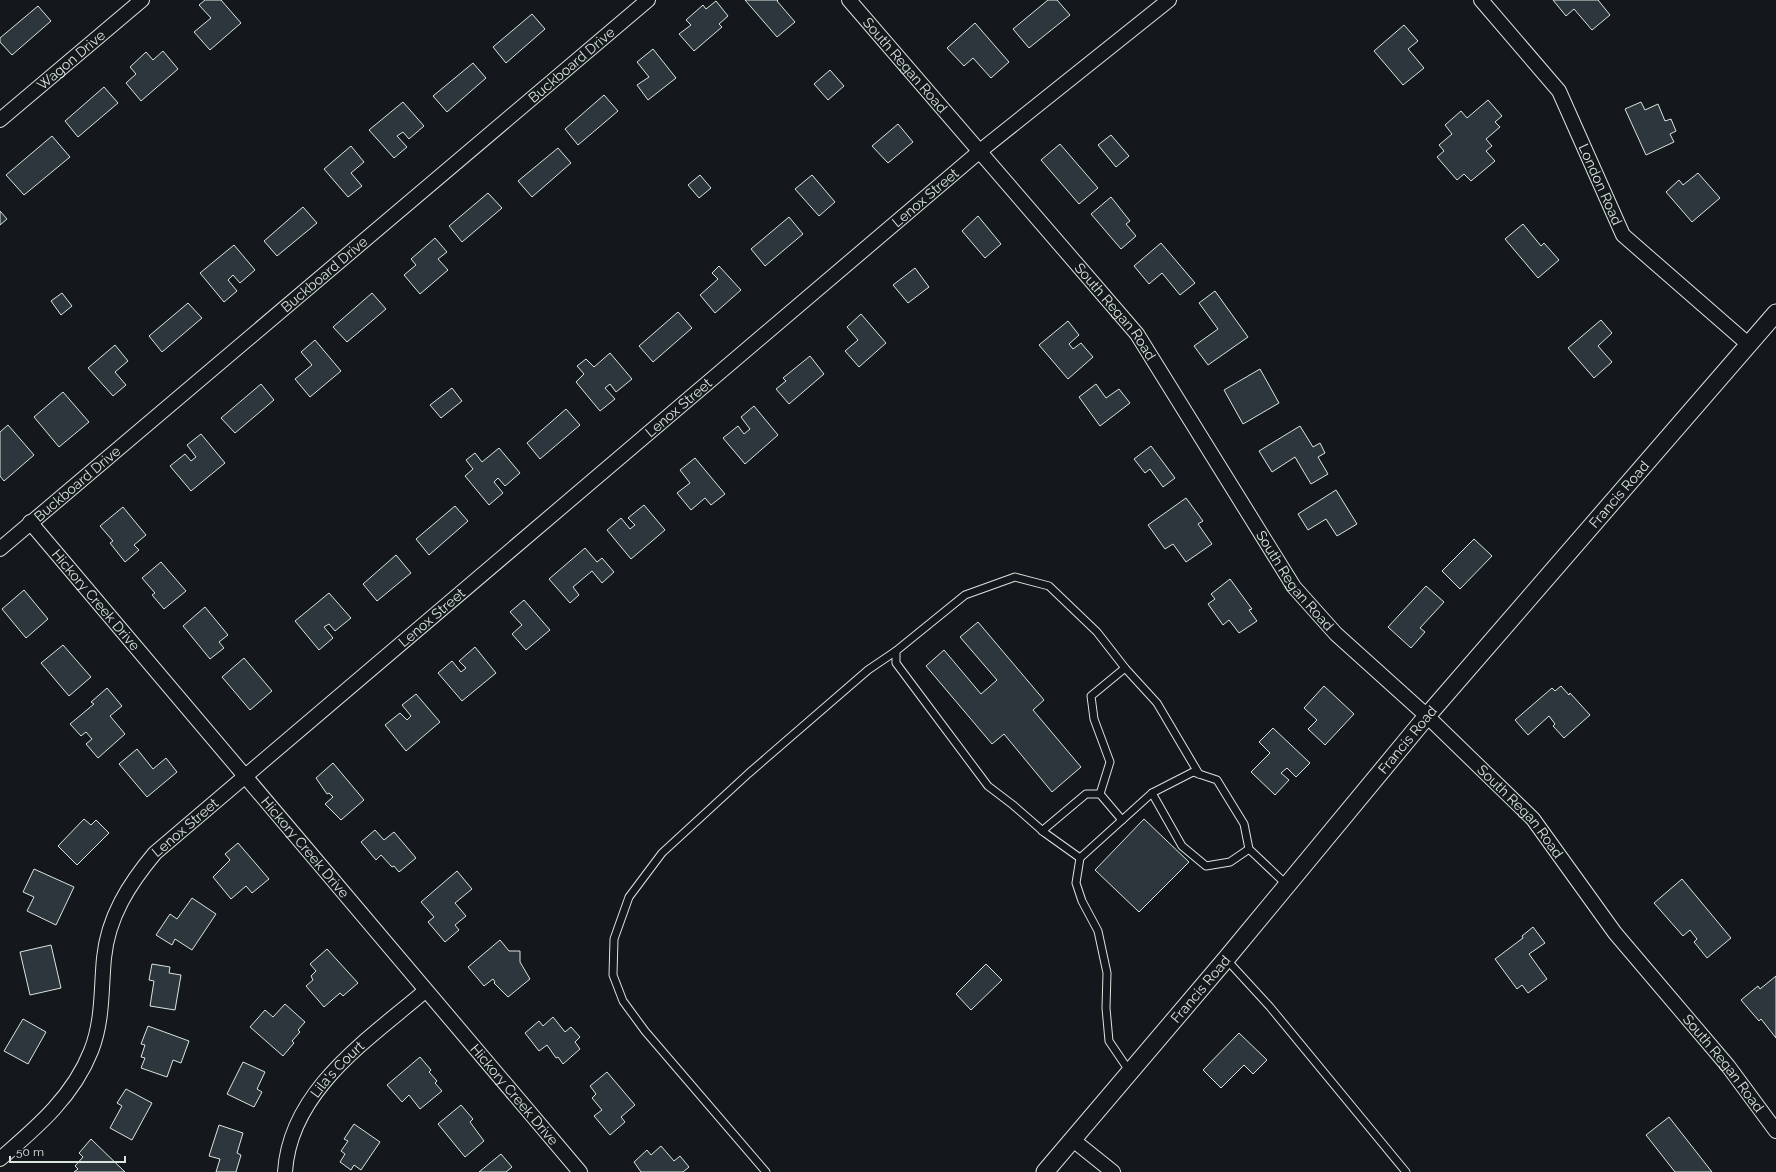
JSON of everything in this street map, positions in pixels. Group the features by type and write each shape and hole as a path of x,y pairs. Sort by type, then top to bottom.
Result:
{"street":[{"name":"Wagon Drive","path":"0,120 142,0"},
{"name":"Buckboard Drive","path":"0,549 30,522 648,0"},
{"name":"South Regan Road","path":"849,0 1137,334 1294,588 1336,634 1426,716 1533,819 1615,933 1728,1066 1776,1131"},
{"name":"Lenox Street","path":"0,1159 52,1113 64,1098 84,1067 91,1050 101,1013 104,957 109,932 132,881 155,853 980,151 1169,0"},
{"name":"London Road","path":"1481,0 1559,91 1623,235 1748,344"},
{"name":"Francis Road","path":"1045,1172 1226,959 1426,716 1748,344 1776,314"},
{"name":"Hickory Creek Drive","path":"30,522 425,991 580,1172"},
{"name":"Lila's Court","path":"285,1172 290,1148 299,1123 317,1091 340,1064 425,991"},
{"path":"1073,1140 1113,1172"}],"lane":[{"path":"766,1172 645,1032 623,1001 613,974 614,939 629,897 662,853 766,758 868,670 896,651 965,595 1015,577 1050,586 1097,632 1125,668 1157,703 1199,774"},
{"path":"896,651 896,663 988,786 1013,805 1042,831 1080,858"},
{"path":"1100,794 1110,762 1094,719 1091,696 1125,668"},
{"path":"1130,1072 1109,1041 1106,1008 1107,973 1098,931 1082,901 1076,883 1080,858 1152,793 1193,772 1218,780 1244,824 1249,849 1287,885"},
{"path":"1152,793 1182,846 1206,866 1230,862 1249,849"},
{"path":"1042,831 1086,794 1100,794 1122,820"},
{"path":"1226,959 1270,1007 1406,1172"}],"building":[{"path":"205,0 221,0 241,23 210,50 194,32 211,18 199,5"},
{"path":"745,0 778,0 777,1 795,22 777,37"},
{"path":"1048,0 1057,0 1070,15 1029,48 1013,29"},
{"path":"1553,0 1598,0 1610,15 1592,30 1574,9 1566,16"},
{"path":"716,1 728,16 719,24 722,27 694,51 679,34 691,25 686,20 703,5 706,9"},
{"path":"38,6 51,21 12,55 0,42 0,38"},
{"path":"532,14 545,29 506,63 493,47"},
{"path":"975,23 1009,62 991,78 973,58 964,66 947,48"},
{"path":"1404,25 1418,41 1408,49 1424,68 1403,85 1374,51"},
{"path":"653,49 676,78 648,100 637,85 649,77 637,62"},
{"path":"163,51 178,69 141,101 126,83 136,74 130,67 146,52 153,60"},
{"path":"473,63 486,78 447,112 433,96"},
{"path":"830,70 844,86 828,100 814,84"},
{"path":"104,87 118,103 78,137 65,121"},
{"path":"604,95 618,111 578,145 565,129"},
{"path":"1488,100 1502,116 1495,122 1500,127 1486,139 1492,146 1486,151 1495,161 1471,181 1464,174 1457,180 1437,157 1444,151 1439,145 1452,134 1445,125 1461,111 1467,118"},
{"path":"403,102 424,126 409,139 403,132 397,136 407,147 394,158 369,130"},
{"path":"1641,102 1645,110 1658,104 1665,121 1671,119 1676,131 1670,134 1674,142 1646,155 1625,109"},
{"path":"898,124 913,142 888,163 872,146"},
{"path":"1111,135 1129,156 1116,167 1098,145"},
{"path":"52,136 70,157 24,195 6,175"},
{"path":"1060,144 1098,188 1079,204 1041,160"},
{"path":"351,146 364,162 351,173 362,186 348,197 324,169"},
{"path":"558,148 571,163 532,197 518,181"},
{"path":"1698,173 1720,198 1692,222 1666,192 1679,180 1683,185"},
{"path":"700,175 711,188 699,198 688,185"},
{"path":"812,175 835,202 819,216 795,189"},
{"path":"488,193 502,208 462,242 449,226"},
{"path":"1111,197 1130,221 1126,224 1136,236 1121,249 1091,214"},
{"path":"303,207 317,223 277,256 264,241"},
{"path":"0,211 7,219 0,225"},
{"path":"978,216 1001,244 985,258 962,231"},
{"path":"789,217 803,234 765,266 751,249"},
{"path":"1523,224 1541,246 1544,243 1559,260 1538,278 1505,239"},
{"path":"435,238 447,252 438,259 448,270 420,294 404,275 416,265 411,259"},
{"path":"1161,243 1195,283 1180,295 1162,273 1149,284 1134,266"},
{"path":"234,245 255,270 240,283 233,275 228,280 237,291 224,302 200,273"},
{"path":"719,266 741,290 715,313 700,295 718,279 712,273"},
{"path":"915,268 929,287 908,303 893,285"},
{"path":"1215,291 1248,337 1208,365 1194,346 1218,329 1199,303"},
{"path":"62,293 72,306 61,315 51,301"},
{"path":"372,293 386,309 347,342 333,327"},
{"path":"188,303 202,318 162,352 149,336"},
{"path":"678,312 692,328 653,362 639,346"},
{"path":"861,314 886,343 859,367 845,351 858,340 847,327"},
{"path":"1601,320 1612,333 1598,346 1612,362 1594,378 1568,348"},
{"path":"1068,321 1079,335 1069,344 1073,349 1081,343 1093,357 1068,379 1039,345"},
{"path":"315,340 341,371 310,397 295,379 312,365 301,352"},
{"path":"115,345 128,361 115,372 126,385 113,396 88,368"},
{"path":"610,353 632,379 616,392 610,384 605,388 615,399 600,411 576,382 584,374 577,366 586,359 594,367"},
{"path":"810,356 824,374 789,404 776,389 786,381 783,378"},
{"path":"1260,369 1279,403 1243,424 1224,390"},
{"path":"261,384 274,400 235,433 221,418"},
{"path":"1096,384 1106,398 1119,389 1130,403 1100,426 1079,397"},
{"path":"452,388 462,401 441,418 430,405"},
{"path":"63,392 89,422 59,447 34,417"},
{"path":"754,406 778,435 745,464 723,438 738,426 744,434 750,429 741,417"},
{"path":"566,409 580,425 540,459 527,443"},
{"path":"8,425 34,455 4,481 0,476 0,432"},
{"path":"1300,426 1313,447 1320,443 1325,453 1318,457 1328,474 1311,484 1295,457 1272,472 1259,451"},
{"path":"201,434 225,463 191,491 170,466 185,454 191,461 196,457 187,445"},
{"path":"1151,446 1175,478 1163,487 1150,469 1145,473 1134,459"},
{"path":"499,448 520,473 505,486 498,478 494,482 503,493 489,505 465,476 473,469 466,460 475,453 482,462"},
{"path":"695,458 725,494 711,505 705,498 691,510 677,493 690,483 680,470"},
{"path":"1336,490 1357,524 1337,536 1326,519 1308,530 1298,514"},
{"path":"1186,498 1203,521 1198,524 1212,544 1186,562 1173,544 1165,549 1148,525"},
{"path":"644,505 665,530 631,559 607,530 621,518 630,529 635,525 628,518"},
{"path":"455,506 468,521 429,555 416,539"},
{"path":"123,507 146,535 134,545 139,550 125,562 110,543 113,541 100,526"},
{"path":"1474,539 1492,556 1460,589 1442,571"},
{"path":"585,548 597,562 602,558 614,572 602,583 592,571 573,587 579,595 570,603 549,579"},
{"path":"396,555 411,573 377,601 363,584"},
{"path":"161,562 186,591 164,609 152,595 155,593 142,578"},
{"path":"1230,579 1252,609 1249,610 1257,621 1239,633 1229,620 1223,625 1208,604 1215,599 1211,594"},
{"path":"1426,586 1444,602 1420,628 1425,632 1411,648 1388,627"},
{"path":"24,590 48,619 26,638 2,609"},
{"path":"329,593 351,618 335,631 329,624 324,627 333,638 319,650 295,621"},
{"path":"524,600 550,630 526,650 512,634 522,625 510,612"},
{"path":"205,607 228,635 219,642 224,648 210,659 183,626"},
{"path":"978,622 1044,700 1033,710 1081,767 1052,792 1004,734 992,744 926,666 944,650 981,694 997,680 960,637"},
{"path":"63,645 91,677 69,696 41,663"},
{"path":"475,647 496,673 462,701 438,673 452,661 461,672 466,668 459,661"},
{"path":"244,658 272,691 250,710 222,677"},
{"path":"1324,686 1354,714 1325,745 1308,729 1317,720 1304,708"},
{"path":"1561,686 1569,695 1570,693 1590,715 1564,738 1553,726 1555,724 1549,716 1528,735 1515,720 1552,688 1555,691"},
{"path":"107,688 122,706 110,716 125,734 98,758 86,744 92,739 86,732 81,736 70,724 94,704 91,702"},
{"path":"416,694 440,722 406,751 385,725 400,713 407,720 411,716 402,705"},
{"path":"1273,728 1310,763 1296,777 1287,768 1281,773 1289,780 1275,795 1251,772 1270,753 1259,742"},
{"path":"137,749 153,769 166,758 177,772 147,797 119,764"},
{"path":"333,763 364,800 341,820 325,804 333,797 329,793 327,794 316,778"},
{"path":"84,819 91,825 96,820 109,833 77,865 58,846"},
{"path":"1144,819 1189,862 1139,912 1095,870"},
{"path":"375,830 384,840 394,832 416,858 399,872 381,855 376,860 361,842"},
{"path":"238,843 269,879 252,893 246,886 231,899 213,877 230,860 225,854"},
{"path":"34,869 74,887 56,925 27,911 34,897 23,892"},
{"path":"457,871 472,889 455,903 466,916 455,925 459,930 445,942 428,922 434,917 421,902"},
{"path":"1682,879 1731,938 1707,958 1694,942 1697,939 1690,930 1683,936 1654,903"},
{"path":"192,898 216,914 192,950 175,939 172,945 156,935 170,914 177,919"},
{"path":"1533,927 1545,943 1529,954 1547,979 1528,993 1522,985 1517,989 1495,959 1523,938 1522,936"},
{"path":"500,940 509,951 520,951 520,962 530,979 508,997 494,983 495,982 493,979 484,986 468,967"},
{"path":"51,945 61,988 30,995 20,952"},
{"path":"327,949 358,983 343,996 340,993 324,1007 306,986 313,980 311,976 316,971 310,964"},
{"path":"152,964 170,967 169,973 181,975 175,1010 150,1006 154,981 149,980"},
{"path":"986,964 1002,980 971,1010 956,994"},
{"path":"1776,976 1776,1038 1761,1019 1759,1021 1741,1000 1758,986 1760,989"},
{"path":"285,1004 305,1022 298,1030 300,1032 292,1041 294,1043 283,1056 250,1027 265,1010 273,1017"},
{"path":"553,1017 565,1032 571,1027 580,1037 575,1042 580,1049 563,1064 558,1057 556,1058 547,1045 539,1051 525,1033 539,1021 543,1026"},
{"path":"23,1019 46,1032 28,1064 4,1051"},
{"path":"148,1026 189,1041 181,1063 173,1060 167,1077 141,1068 145,1058 141,1057 145,1045 141,1044"},
{"path":"1239,1033 1267,1060 1253,1074 1244,1065 1221,1088 1203,1070"},
{"path":"420,1057 431,1070 429,1072 437,1081 435,1083 442,1091 420,1109 409,1095 402,1102 387,1085"},
{"path":"243,1062 265,1072 257,1089 262,1092 254,1107 227,1094"},
{"path":"607,1072 635,1105 621,1117 625,1122 610,1135 594,1116 602,1110 592,1098 596,1094 590,1086"},
{"path":"126,1089 152,1103 132,1140 110,1128 122,1106 117,1103"},
{"path":"461,1105 473,1119 470,1122 484,1141 465,1157 438,1124"},
{"path":"1669,1117 1712,1172 1675,1172 1646,1135"},
{"path":"354,1124 380,1142 361,1170 354,1165 351,1170 340,1162 345,1154 341,1151 348,1141 344,1139"},
{"path":"219,1125 243,1133 237,1153 241,1155 236,1172 216,1172 220,1159 209,1156"},
{"path":"91,1139 125,1172 74,1172 78,1169 75,1166 83,1157 79,1153"},
{"path":"661,1146 674,1161 680,1156 689,1167 683,1172 641,1172 634,1162 647,1150 651,1155"},
{"path":"501,1154 512,1167 506,1172 479,1172"}]}
